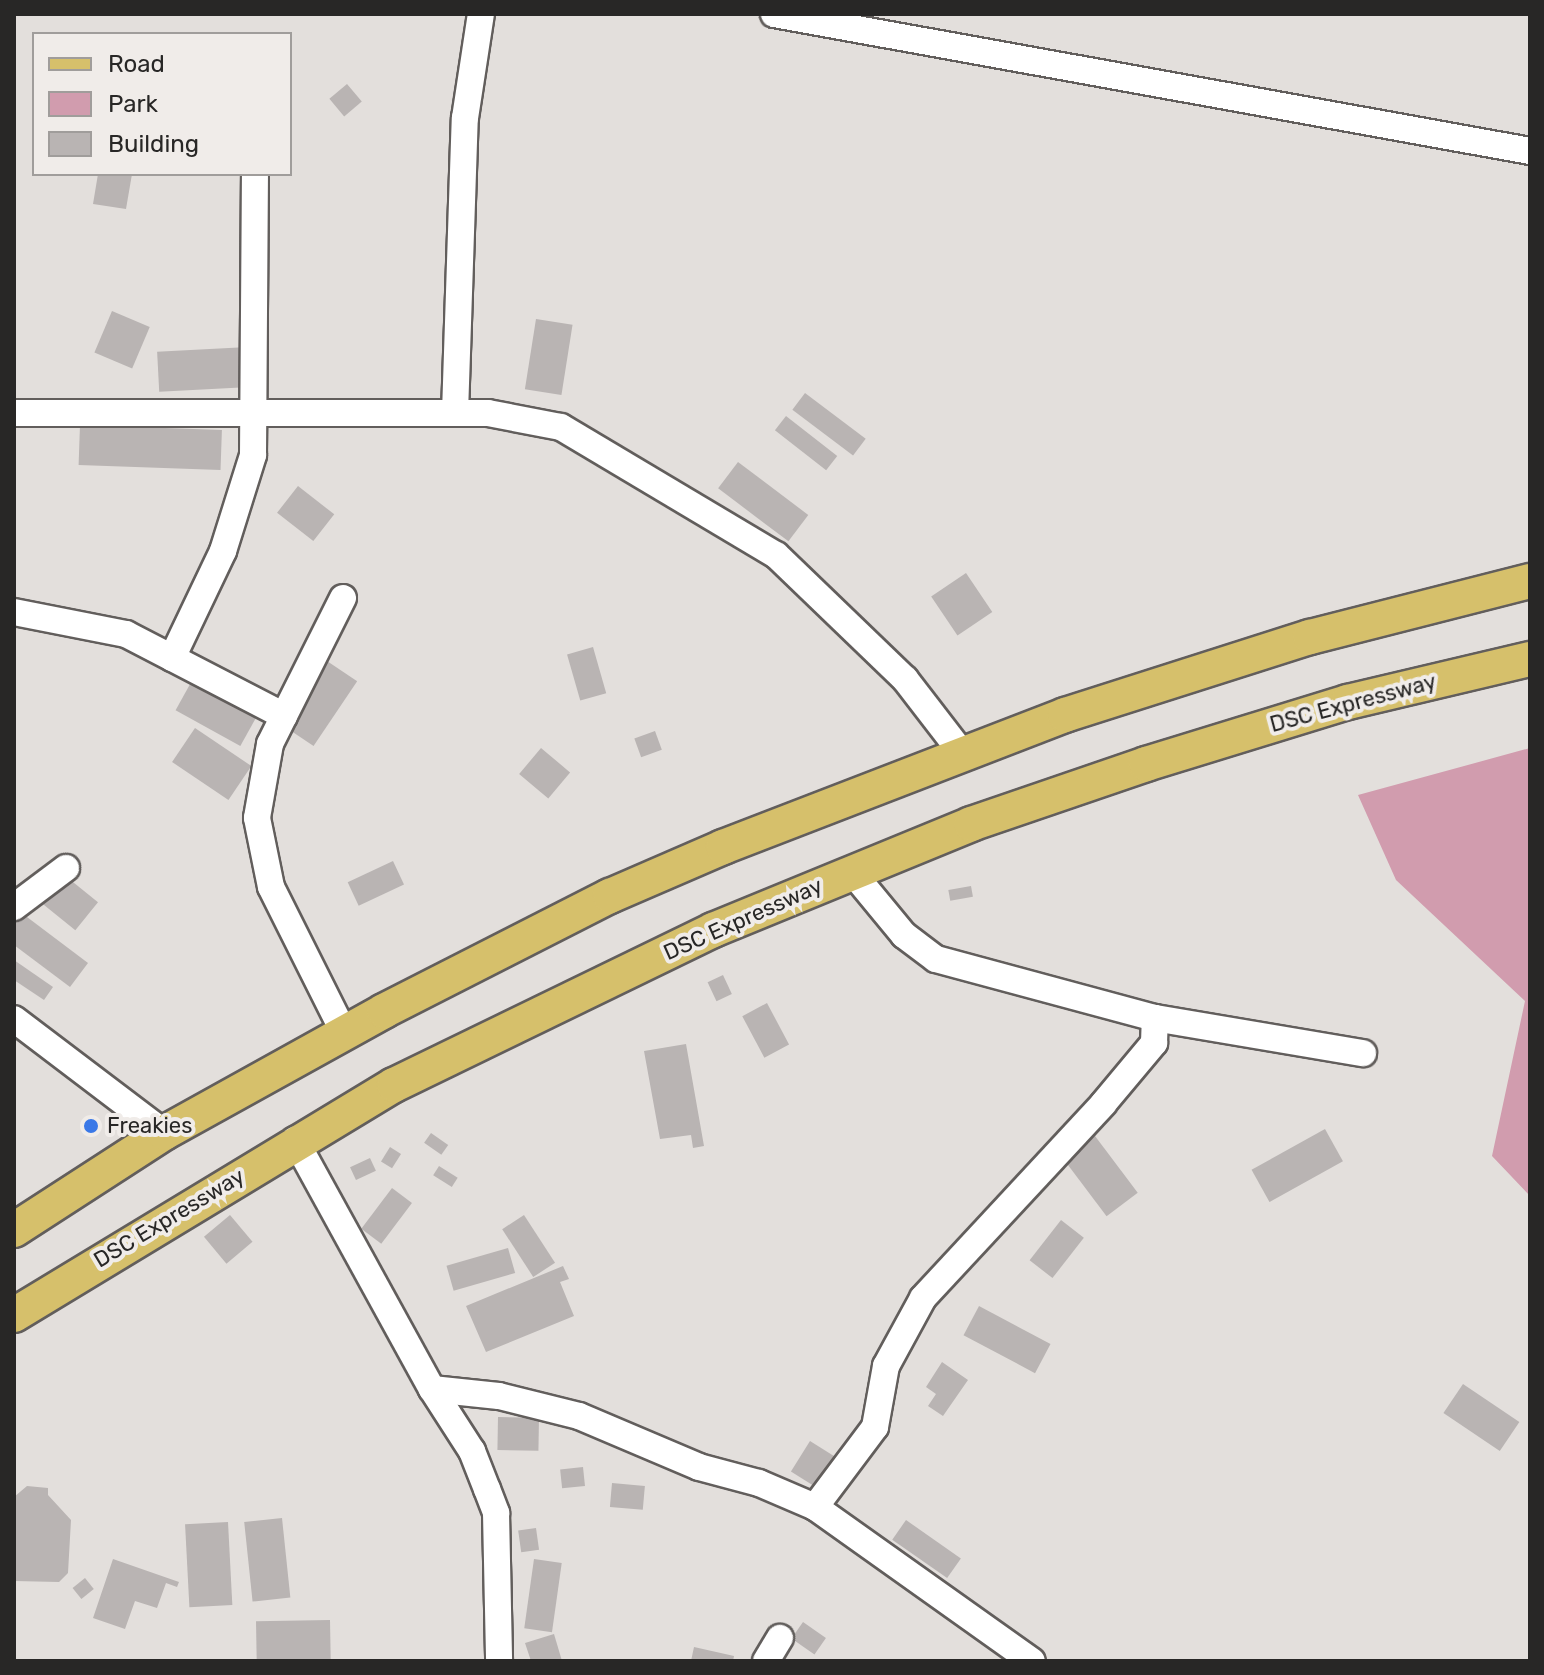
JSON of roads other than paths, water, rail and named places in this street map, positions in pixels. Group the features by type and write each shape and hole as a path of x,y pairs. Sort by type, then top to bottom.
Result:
{"main road":[{"path":"14,1230 164,1133 344,1033 610,896 829,802 962,753 1310,637 1530,581"},
{"name":"DSC Expressway","path":"14,1315 295,1140 394,1085 641,964 852,872 971,824 1218,741 1348,702 1530,659"}],"street":[{"path":"455,413 465,118 481,14"},
{"path":"774,14 1530,151"},
{"path":"172,658 223,551 253,455 256,413 255,176"},
{"path":"14,413 488,413 561,427 776,555 905,679 962,753"},
{"path":"343,598 270,744 257,818 271,887 344,1033"},
{"path":"14,612 126,634 284,716"},
{"path":"14,907 66,868"},
{"path":"852,872 904,935 936,959 1155,1018 1363,1053"},
{"path":"815,1507 875,1427 886,1366 923,1298 1154,1043 1155,1018"},
{"path":"14,1019 164,1133"},
{"path":"295,1140 432,1389 472,1451 496,1513 499,1661"},
{"path":"432,1389 499,1396 579,1416 699,1467 759,1483 815,1507 1032,1661"},
{"path":"766,1661 780,1638"}],"place":[{"name":"Freakies","path":"91,1126"}]}
